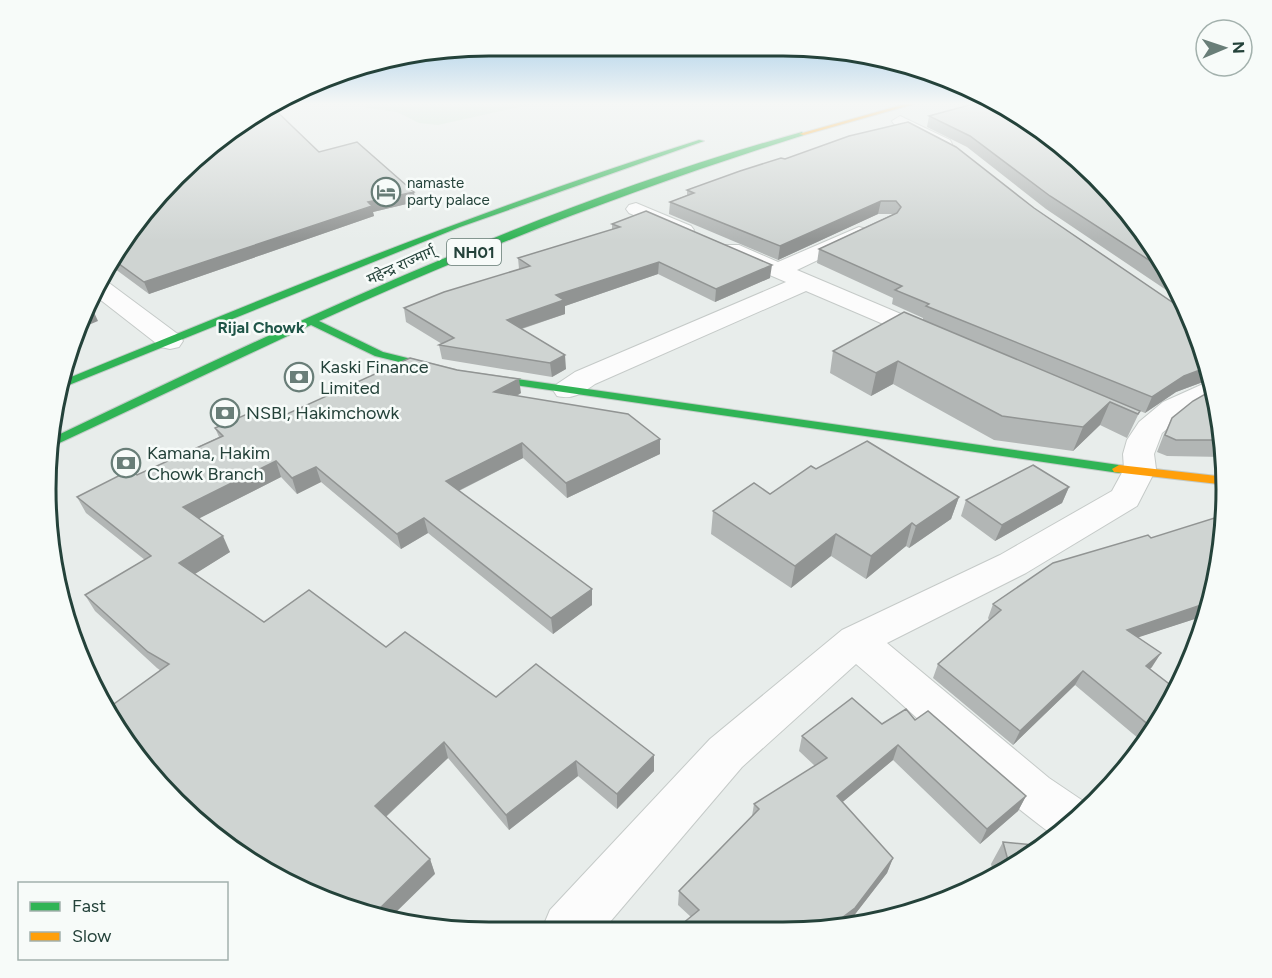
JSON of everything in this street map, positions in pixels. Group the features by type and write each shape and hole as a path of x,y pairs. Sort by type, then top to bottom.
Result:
{"main road":[{"name":"महेन्द्र राज्मार्ग्","path":"69,382 328,275 542,193 676,150"},
{"name":"महेन्द्र राज्मार्ग्","path":"58,440 313,322 459,258 608,197 750,150"},
{"path":"313,322 379,354 460,374 1061,462 1216,479"}],"street":[{"path":"955,150 960,153"},
{"path":"636,210 956,346"},
{"path":"779,270 875,225"},
{"path":"567,390 585,378 806,282"},
{"path":"104,290 170,341"},
{"path":"575,922 726,753 856,641 1013,564 1125,498 1140,469 1136,455 1138,424 1205,392"},
{"path":"856,641 918,691 1032,793 1067,816"}],"building":[{"path":"219,150 317,150 319,152 328,150 366,150 414,192 368,202 372,206 144,282 119,264 163,203 182,182"},
{"path":"811,150 959,150 1034,208 1175,304 1200,370 1184,376 1152,397 926,306 929,304 895,290 902,286 819,249 897,213 901,207 896,201 881,201 780,246 670,202 694,193 687,190 781,158 785,159"},
{"path":"988,150 1053,150 1090,182 1109,203 1152,262 1050,196"},
{"path":"646,211 772,265 716,289 659,262 556,295 564,300 507,320 565,355 550,363 439,345 454,338 404,308 444,292 530,266 518,258 620,227 612,224"},
{"path":"904,312 1140,411 1138,414 1110,402 1083,427 1002,416 898,361 876,373 833,351"},
{"path":"410,358 457,370 519,379 494,392 628,414 660,439 566,483 522,443 446,481 592,589 551,618 424,518 397,534 316,467 292,478 276,461 183,507 223,536 179,563 264,622 309,590 386,647 405,632 496,697 536,664 654,755 617,794 576,761 506,815 444,742 375,806 430,859 380,909 323,890 272,864 225,833 182,796 145,753 113,705 169,664 148,652 85,595 151,556 77,497 130,470 137,475 223,436 215,428 259,409 274,420"},
{"path":"1206,394 1214,440 1176,440 1165,435 1172,418"},
{"path":"867,441 959,497 916,526 912,523 871,556 836,534 795,566 713,511 754,483 770,494 811,466 816,469"},
{"path":"1033,465 1069,487 1002,525 966,500"},
{"path":"1216,518 1213,546 1201,605 1127,630 1161,653 1146,666 1170,685 1147,723 1083,671 1020,731 938,664 1001,610 993,604 1053,563 1148,535 1151,538"},
{"path":"852,698 882,724 906,709 915,720 928,711 1026,796 987,829 898,745 837,796 893,858 855,908 840,919 811,922 684,922 699,910 679,891 759,809 754,804 827,758 802,736"},
{"path":"1003,842 1030,845 1024,849 1008,859"}],"traffic: fast":[{"path":"69,382 457,225 674,150"},
{"path":"58,440 236,355 422,272 610,197 752,150"},
{"path":"313,322 379,354 460,374 1119,469"}],"traffic: slow":[{"path":"1119,469 1216,480"}],"place":[{"name":"namaste party palace","path":"386,192"},
{"name":"Kaski Finance Limited","path":"299,377"},
{"name":"NSBI, Hakimchowk","path":"225,413"},
{"name":"Kamana, Hakim Chowk Branch","path":"126,463"}],"district":[{"name":"Rijal Chowk","path":"261,327"}]}
